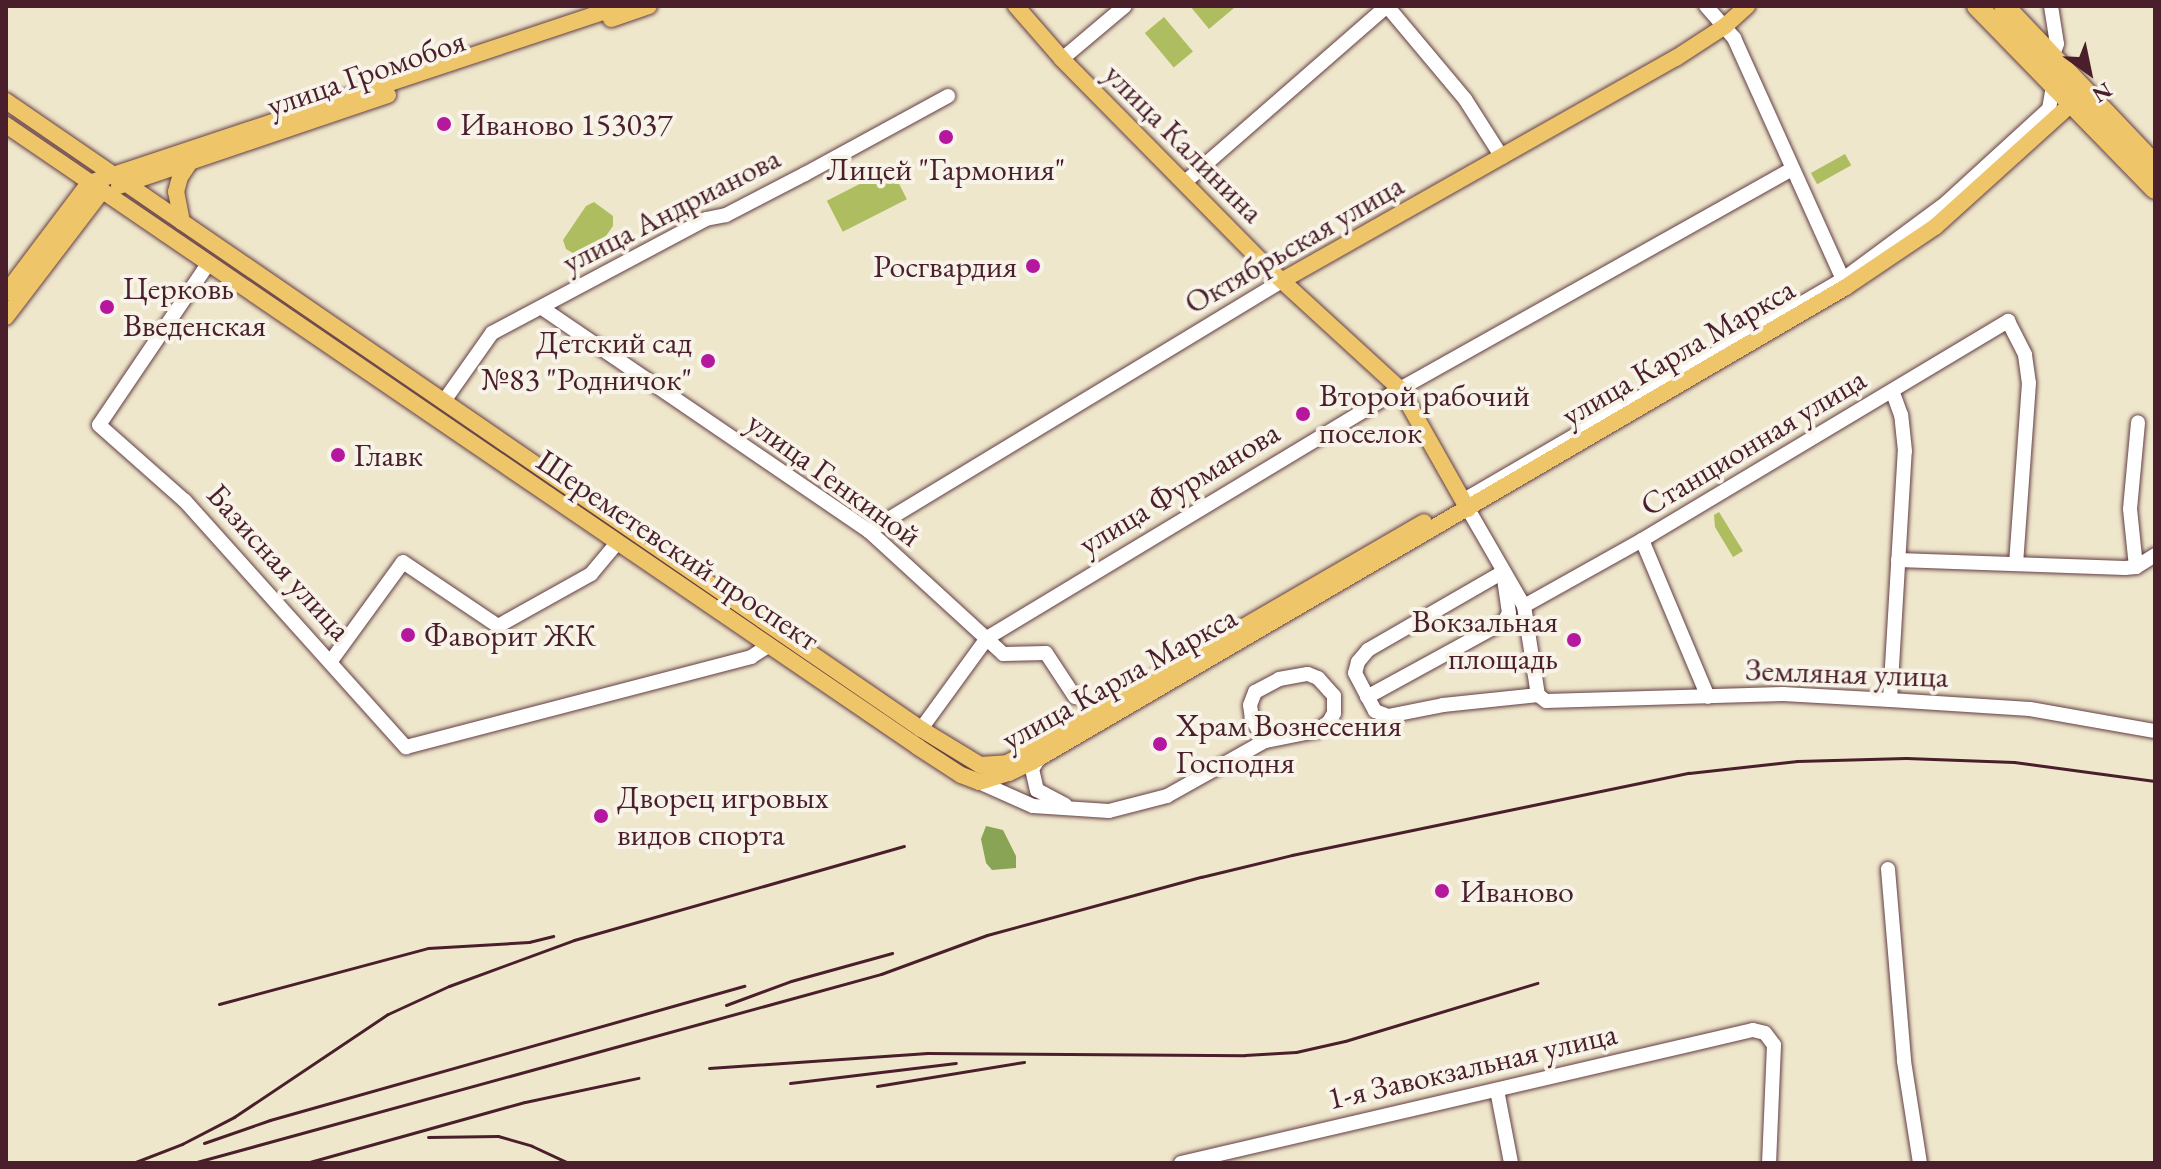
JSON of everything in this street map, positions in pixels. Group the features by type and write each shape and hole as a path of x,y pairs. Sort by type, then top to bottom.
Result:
{"highway":[{"path":"1977,6 2053,86 2077,98"},
{"path":"2004,6 2052,57 2077,98 2152,176"}],"main road":[{"name":"улица Громобоя","path":"119,180 621,6"},
{"name":"улица Громобоя","path":"119,180 190,162 649,6"},
{"name":"улица Калинина","path":"1016,6 1062,59 1184,183 1400,389 1466,504"},
{"name":"Октябрьская улица","path":"1283,280 1502,157 1725,26 1747,6"},
{"name":"улица Карла Маркса","path":"984,775 1016,770 1032,757 1935,227 2077,98"},
{"name":"Шереметевский проспект","path":"6,101 984,775"},
{"name":"Шереметевский проспект","path":"6,125 918,747 961,775 984,775"},
{"path":"182,222 176,192 180,177 190,162"},
{"path":"6,293 96,187 119,180"},
{"path":"6,317 96,187"},
{"path":"348,359 360,343"},
{"path":"617,543 628,527"},
{"path":"768,646 779,631"},
{"name":"улица Карла Маркса","path":"984,775 1007,763 1032,757"}],"street":[{"path":"1062,59 1125,6"},
{"path":"1184,183 1387,6 1458,89 1502,157"},
{"path":"1706,6 1725,26 1844,283"},
{"path":"2051,6 2057,44 2052,57"},
{"name":"улица Карла Маркса","path":"1844,283 1946,203 2049,109 2053,86"},
{"name":"улица Андрианова","path":"444,401 492,333 706,219 726,215 805,174 948,96"},
{"name":"улица Фурманова","path":"921,729 987,638 1400,389 1792,169"},
{"name":"Базисная улица","path":"208,264 99,425 185,501 406,747 751,657 768,646"},
{"name":"Октябрьская улица","path":"869,531 1283,280"},
{"name":"улица Генкиной","path":"542,308 869,531 1003,654 1046,653 1075,697"},
{"name":"Станционная улица","path":"1524,606 1893,393 2008,321 2025,355 2029,383 2016,564"},
{"path":"1890,700 1905,451 1901,415 1893,393"},
{"path":"2136,567 2130,509 2138,422"},
{"path":"1466,504 1524,606 1538,695 1434,706 1388,716 1375,711 1355,673 1358,662 1368,650 1503,572"},
{"path":"1642,540 1708,697"},
{"path":"331,661 403,562 498,626 591,574 617,543"},
{"path":"1898,560 2136,567 2155,555"},
{"path":"1503,572 1509,613 1504,622"},
{"path":"1367,697 1504,622 1512,622 1524,633 1533,657"},
{"path":"984,775 1014,797 1033,806 1109,811 1145,804 1185,787 1265,741 1316,731 1329,722 1335,705 1328,686 1308,674 1279,679 1255,692 1250,705 1252,719 1265,741"},
{"name":"Земляная улица","path":"1538,695 1546,701 1783,694 1890,700 2030,709 2155,731"},
{"path":"1014,797 1032,757"},
{"path":"1032,757 1037,790 1076,811"},
{"path":"1014,797 1016,770"},
{"path":"1888,869 1904,1061 1920,1163"},
{"name":"1-я Завокзальная улица","path":"1181,1163 1753,1030 1765,1033 1772,1041 1769,1163"},
{"path":"1497,1090 1511,1163"}],"green space":[{"path":"1190,6 1233,6 1234,8 1209,29"},
{"path":"1164,17 1193,51 1174,68 1145,33"},
{"path":"1845,154 1851,165 1817,184 1811,173"},
{"path":"891,168 907,199 843,232 827,201"},
{"path":"594,202 613,216 613,226 591,257 583,259 566,249 563,240 586,206"},
{"path":"1719,512 1743,551 1733,557 1715,527 1714,515"},
{"path":"986,826 1003,830 1016,856 1016,868 992,870 986,863 981,839"}],"railway":[{"path":"193,1163 881,974 987,935 1201,877 1292,855 1689,773 1797,761 1906,758 2014,762 2155,781"},
{"path":"133,1163 182,1144 234,1117 388,1014 449,986 574,940 904,846"},
{"path":"219,1004 428,948 529,942 553,936"},
{"path":"726,1005 791,981 892,953"},
{"path":"709,1068 927,1053 1245,1055 1296,1052 1345,1041 1537,983"},
{"path":"204,1143 270,1120 744,986"},
{"path":"877,1086 1024,1062"},
{"path":"790,1083 956,1063"},
{"path":"306,1163 525,1102 638,1078"},
{"path":"428,1137 498,1136 532,1146 568,1163"}],"place":[{"name":"Иваново 153037","path":"444,124"},
{"name":"Лицей \"Гармония\"","path":"946,137"},
{"name":"Росгвардия","path":"1033,266"},
{"name":"Церковь Введенская","path":"107,307"},
{"name":"Детский сад №83 \"Родничок\"","path":"708,361"},
{"name":"Второй рабочий поселок","path":"1303,414"},
{"name":"Главк","path":"338,455"},
{"name":"Фаворит ЖК","path":"408,635"},
{"name":"Вокзальная площадь","path":"1574,640"},
{"name":"Храм Вознесения Господня","path":"1160,744"},
{"name":"Дворец игровых видов спорта","path":"601,816"},
{"name":"Иваново","path":"1442,891"}]}
